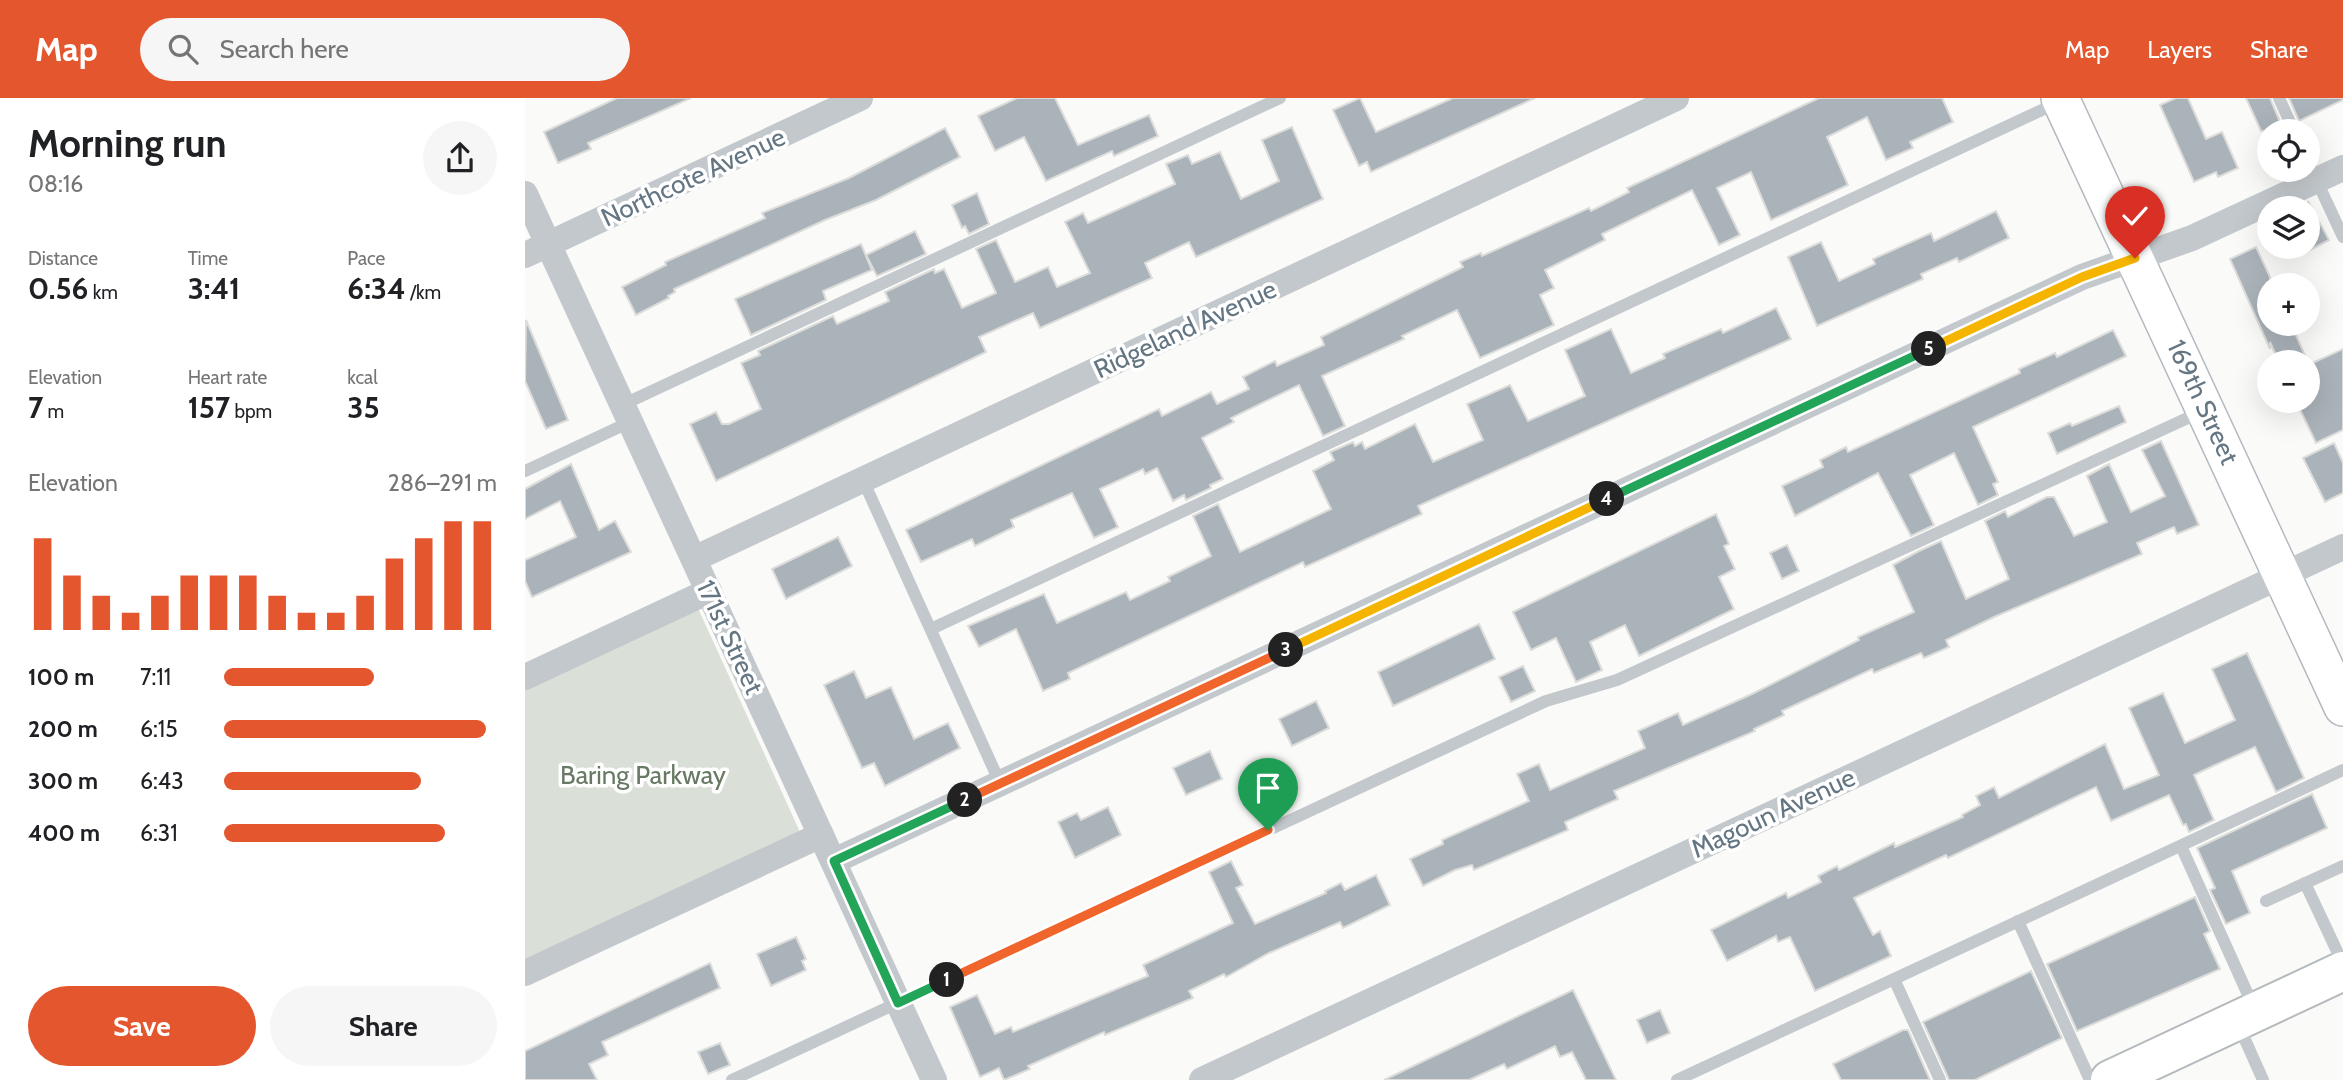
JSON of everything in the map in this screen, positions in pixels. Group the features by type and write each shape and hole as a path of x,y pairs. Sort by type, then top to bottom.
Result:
{"main road":[{"path":"2110,1080 2343,971"}],"street":[{"name":"Northcote Avenue","path":"537,250 860,98"},
{"name":"Ridgeland Avenue","path":"694,559 1676,98"},
{"name":"169th Street","path":"2061,100 2284,574 2343,707"},
{"path":"2320,170 2343,168"},
{"path":"834,861 2070,283 2192,238 2292,182"},
{"name":"171st Street","path":"525,194 537,250 626,413 934,1080"},
{"name":"Magoun Avenue","path":"1202,1080 2343,547"},
{"path":"525,677 709,591"},
{"path":"525,973 821,835"}],"lane":[{"path":"525,471 626,413 1280,98"},
{"path":"2279,98 2289,119"},
{"path":"930,629 2061,100"},
{"path":"2317,182 2343,237"},
{"path":"732,1080 1546,701 1617,680 2207,409"},
{"path":"863,480 1000,783"},
{"path":"1677,1080 2343,771"},
{"path":"2181,846 2246,1016 2263,1080"},
{"path":"2266,901 2343,866"},
{"path":"2305,883 2343,964"},
{"path":"2018,921 2090,1080"},
{"path":"1894,979 1940,1080"}],"green space":[{"name":"Baring Parkway","path":"697,606 800,832 525,960 525,687"}],"building":[{"path":"617,98 691,98 588,143 591,149 558,163 544,132"},
{"path":"1017,98 1055,98 1078,145 1149,115 1158,136 1114,156 1112,151 1046,181 1024,137 995,151 978,116"},
{"path":"1360,98 1376,132 1453,98 1535,98 1371,172 1367,162 1359,166 1333,110"},
{"path":"1819,98 1942,98 1953,122 1910,142 1913,148 1886,160 1867,117 1827,137 1848,185 1771,220 1751,172 1717,188 1740,235 1719,245 1692,190 1602,234 1605,240 1545,270 1554,288 1540,295 1554,325 1480,358 1457,310 1402,336 1404,339 1322,376 1345,426 1323,436 1299,385 1231,418 1234,422 1202,438 1223,479 1186,500 1184,495 1173,501 1157,468 1145,474 1143,469 1100,489 1118,527 1094,538 1072,493 1011,520 1014,527 975,546 972,539 921,562 906,530 1159,409 1162,416 1211,392 1217,404 1249,389 1243,377 1275,361 1277,366 1324,345 1321,337 1463,267 1460,262 1481,253 1482,256 1589,208 1591,211 1629,192 1627,188"},
{"path":"2176,98 2188,98 2206,139 2222,132 2238,168 2218,177 2216,172 2194,182 2160,105"},
{"path":"2246,98 2270,98 2279,119 2257,119 2257,122"},
{"path":"2289,98 2343,98 2303,119 2298,119"},
{"path":"1292,127 1323,199 1196,257 1189,242 1145,263 1152,278 1040,328 1033,313 979,337 986,352 716,481 690,424 716,412 722,424 729,424 761,409 741,363 760,355 758,351 833,316 837,324 889,301 885,292 934,269 935,273 944,269 962,308 996,293 976,249 996,240 1015,282 1048,267 1057,287 1090,273 1065,222 1083,213 1088,223 1175,184 1166,164 1188,155 1192,164 1220,152 1241,199 1279,181 1262,140"},
{"path":"945,128 960,157 876,200 825,220 674,289 675,292 668,296 669,298 636,315 622,287 666,265 665,262 765,218 762,213 849,178"},
{"path":"977,193 989,224 969,234 965,226 962,228 952,205"},
{"path":"1996,211 2009,238 1959,262 1957,258 1921,274 1923,279 1817,326 1788,257 1821,242 1839,281 1875,264 1873,259 1931,233 1934,241"},
{"path":"2320,223 2329,240 2320,245"},
{"path":"915,231 926,254 877,276 866,255"},
{"path":"861,244 872,270 823,291 826,300 751,335 735,299"},
{"path":"2256,247 2257,259 2262,259 2268,273 2257,273 2257,320 2230,259"},
{"path":"1776,308 1791,339 1418,506 1422,514 1305,567 1303,562 1068,673 1070,679 1043,691 1016,629 979,647 968,626 1044,594 1057,623 1126,592 1130,600 1170,581 1168,577 1211,556 1193,516 1218,504 1240,552 1331,509 1313,471 1334,460 1330,452 1353,442 1355,446 1362,442 1365,449 1415,424 1433,462 1483,440 1467,404 1510,385 1528,421 1585,396 1565,350 1611,329 1631,373 1665,358 1663,354 1721,329 1723,333"},
{"path":"526,320 568,420 546,429 525,381"},
{"path":"2113,330 2126,356 1973,427 1998,482 1993,484 1998,495 1978,505 1954,453 1910,475 1934,525 1911,536 1878,473 1795,516 1782,486 1823,467 1820,460 1846,447 1848,452 2020,373 2019,369 2055,353 2057,357"},
{"path":"2264,336 2296,336 2303,350 2274,350 2270,342 2270,349"},
{"path":"2343,349 2343,430 2316,443 2302,413 2320,413 2320,360"},
{"path":"2119,406 2126,422 2057,454 2048,433"},
{"path":"2161,441 2199,525 2177,534 2174,527 2137,543 2142,554 1946,640 1949,647 1924,658 1921,653 1874,673 1872,669 1782,711 1784,715 1754,729 1755,731 1614,791 1618,799 1565,822 1568,830 1474,870 1472,865 1455,870 1423,886 1410,859 1443,844 1442,840 1529,801 1517,774 1539,764 1550,790 1645,748 1638,731 1678,713 1683,725 1752,694 1859,640 1858,637 1914,612 1893,565 1919,551 1941,541 1966,599 2009,579 1985,521 2005,511 2008,517 2047,497 2054,497 2074,536 2107,522 2087,476 2109,464 2131,512 2165,496 2142,450"},
{"path":"2334,443 2343,463 2343,493 2325,502 2303,458"},
{"path":"571,464 599,530 615,521 631,552 532,597 525,581 525,560 576,537 560,501 525,519 525,489"},
{"path":"1716,514 1729,544 1724,546 1735,569 1719,577 1734,609 1639,656 1625,625 1590,642 1602,670 1576,682 1556,638 1531,650 1513,612"},
{"path":"838,537 852,566 786,599 772,569"},
{"path":"1787,545 1799,571 1782,579 1770,553"},
{"path":"1479,624 1495,659 1393,706 1378,672"},
{"path":"2247,653 2304,778 2276,792 2255,747 2213,766 2194,775 2214,820 2189,832 2169,795 2111,821 2096,787 1948,858 1946,855 1854,898 1873,935 1880,931 1891,956 1815,991 1790,937 1778,942 1776,936 1727,961 1711,930 1786,893 1788,898 1821,882 1818,876 1837,866 1839,870 1894,843 1895,847 1963,817 1962,815 1980,805 1976,796 1994,787 1999,798 2105,744 2124,789 2159,775 2129,708 2163,693 2185,743 2235,720 2212,669"},
{"path":"1523,666 1535,691 1511,702 1499,677"},
{"path":"854,671 866,698 891,687 914,739 948,723 960,748 885,786 874,763 862,768 824,685"},
{"path":"1316,701 1329,728 1292,746 1279,719"},
{"path":"1210,751 1222,779 1186,795 1173,768"},
{"path":"2312,794 2327,828 2232,871 2250,913 2226,924 2210,890 2215,888 2197,848"},
{"path":"1108,807 1121,835 1075,858 1058,822 1077,813 1081,820"},
{"path":"1231,861 1243,885 1236,888 1255,924 1326,893 1325,891 1341,883 1345,890 1376,875 1390,905 1343,928 1340,922 1269,953 1226,977 1224,974 1189,991 1193,998 1105,1035 1104,1032 1028,1066 1030,1069 1004,1080 999,1068 980,1077 950,1007 977,995 995,1034 1011,1027 1013,1032 1148,976 1143,965 1233,923 1209,872"},
{"path":"2195,897 2210,931 2204,934 2220,969 2077,1031 2047,964"},
{"path":"796,937 806,959 802,961 806,970 771,986 757,954"},
{"path":"710,963 720,988 602,1042 608,1055 589,1064 597,1080 525,1080 525,1051"},
{"path":"2031,971 2062,1038 1975,1080 1949,1080 1923,1022"},
{"path":"1573,990 1616,1080 1586,1080 1572,1052 1560,1057 1555,1046 1507,1069 1504,1064 1469,1080 1384,1080"},
{"path":"1660,1010 1670,1033 1647,1043 1637,1020"},
{"path":"1908,1030 1930,1080 1841,1080 1833,1064"},
{"path":"720,1043 730,1065 708,1074 698,1052"}],"route":[{"path":"1268,830 898,1003 834,861 2082,277 2135,258"}]}
